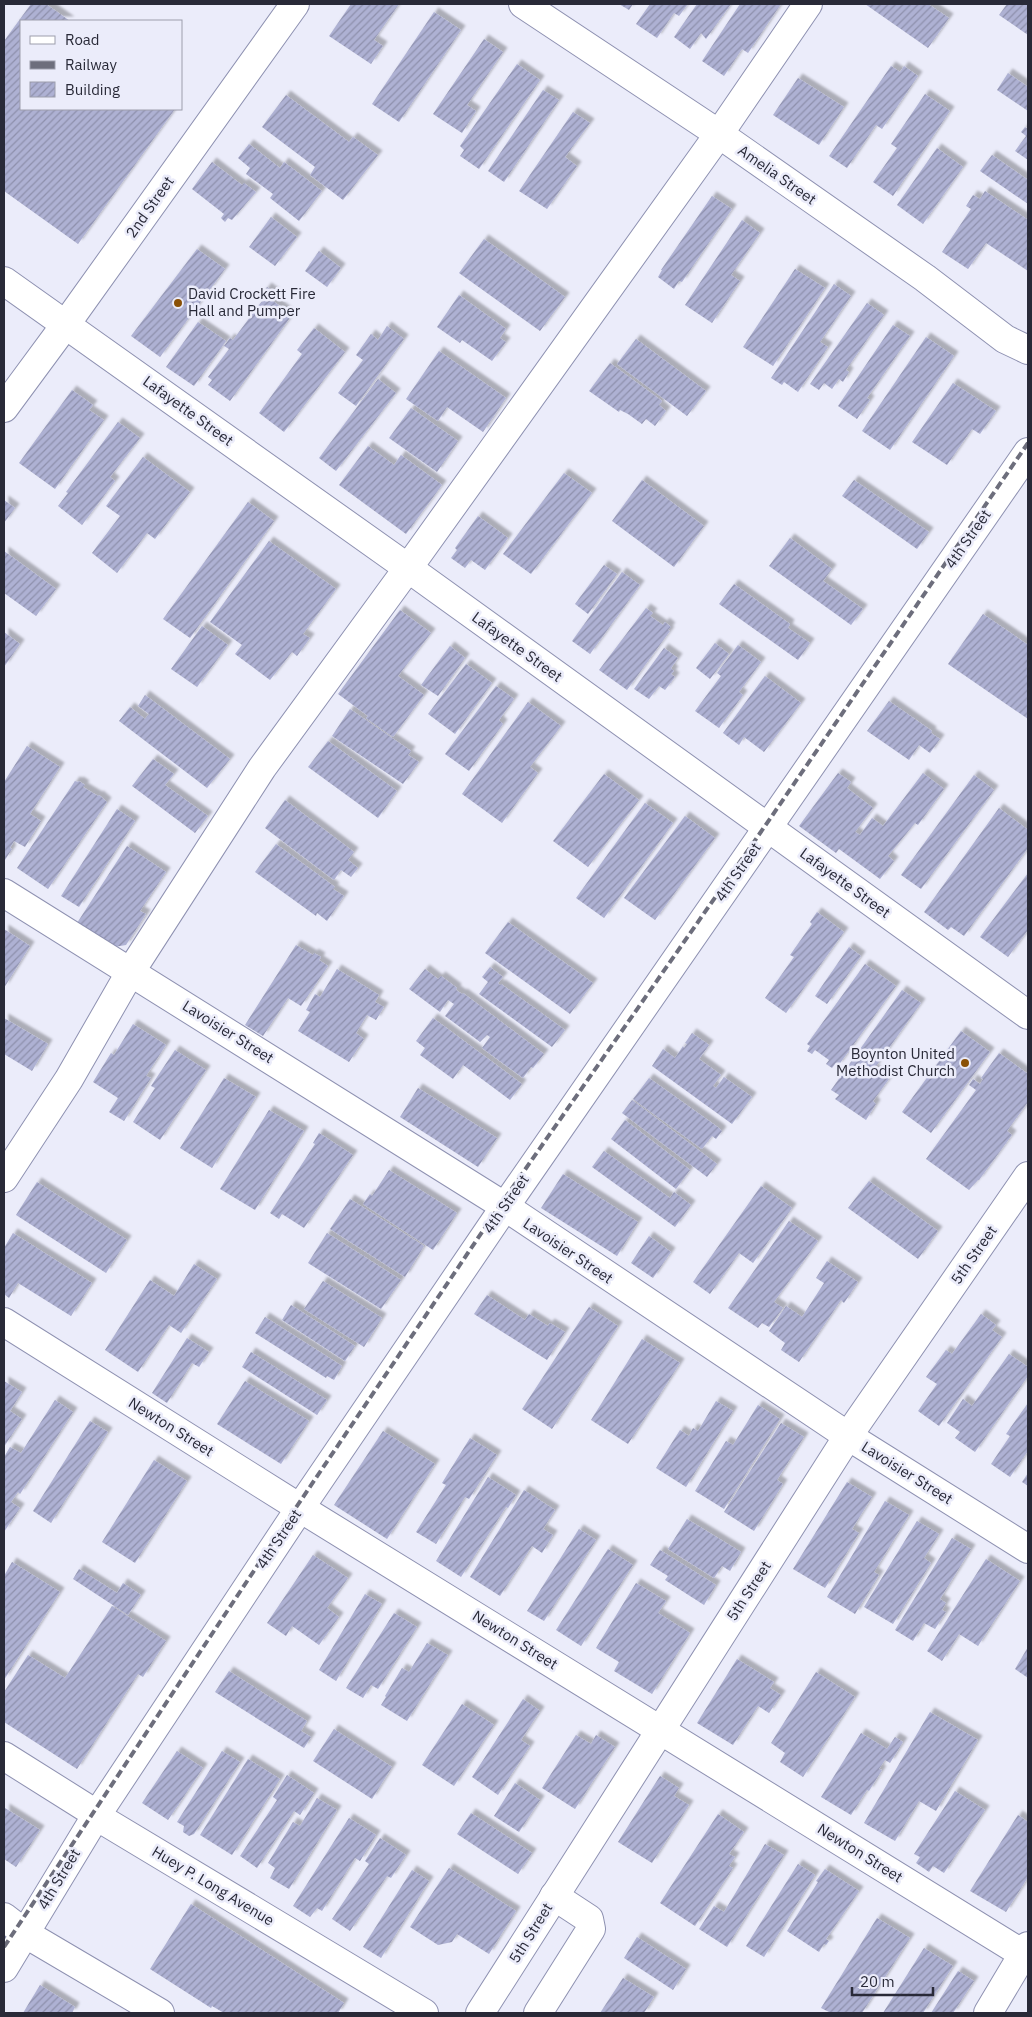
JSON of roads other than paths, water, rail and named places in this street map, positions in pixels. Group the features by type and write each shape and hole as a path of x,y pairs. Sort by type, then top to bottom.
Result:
{"street":[{"name":"2nd Street","path":"4,408 295,4"},
{"name":"Amelia Street","path":"522,4 719,134 925,278 1005,339 1028,350"},
{"path":"4,1178 69,1079 131,971 262,768 719,134 808,4"},
{"name":"Lafayette Street","path":"4,281 408,568 1028,1015"},
{"name":"4th Street","path":"4,1968 96,1816 300,1508 504,1208 1028,452"},
{"name":"Lavoisier Street","path":"4,893 131,971 504,1208 848,1436 1028,1549"},
{"name":"5th Street","path":"480,2013 848,1436 1028,1176"},
{"name":"Newton Street","path":"4,1322 300,1508 1027,1952"},
{"name":"Huey P. Long Avenue","path":"4,1756 93,1812 96,1816 424,2013"},
{"path":"538,2013 590,1929 589,1919 554,1896"},
{"path":"4,1917 26,1934 160,2013"},
{"path":"988,2013 1027,1952"}],"railway":[{"path":"4,1947 297,1506 501,1204 765,826 1028,443"}],"place":[{"name":"David Crockett Fire Hall and Pumper","path":"178,303"},
{"name":"Boynton United Methodist Church","path":"965,1063"}]}
